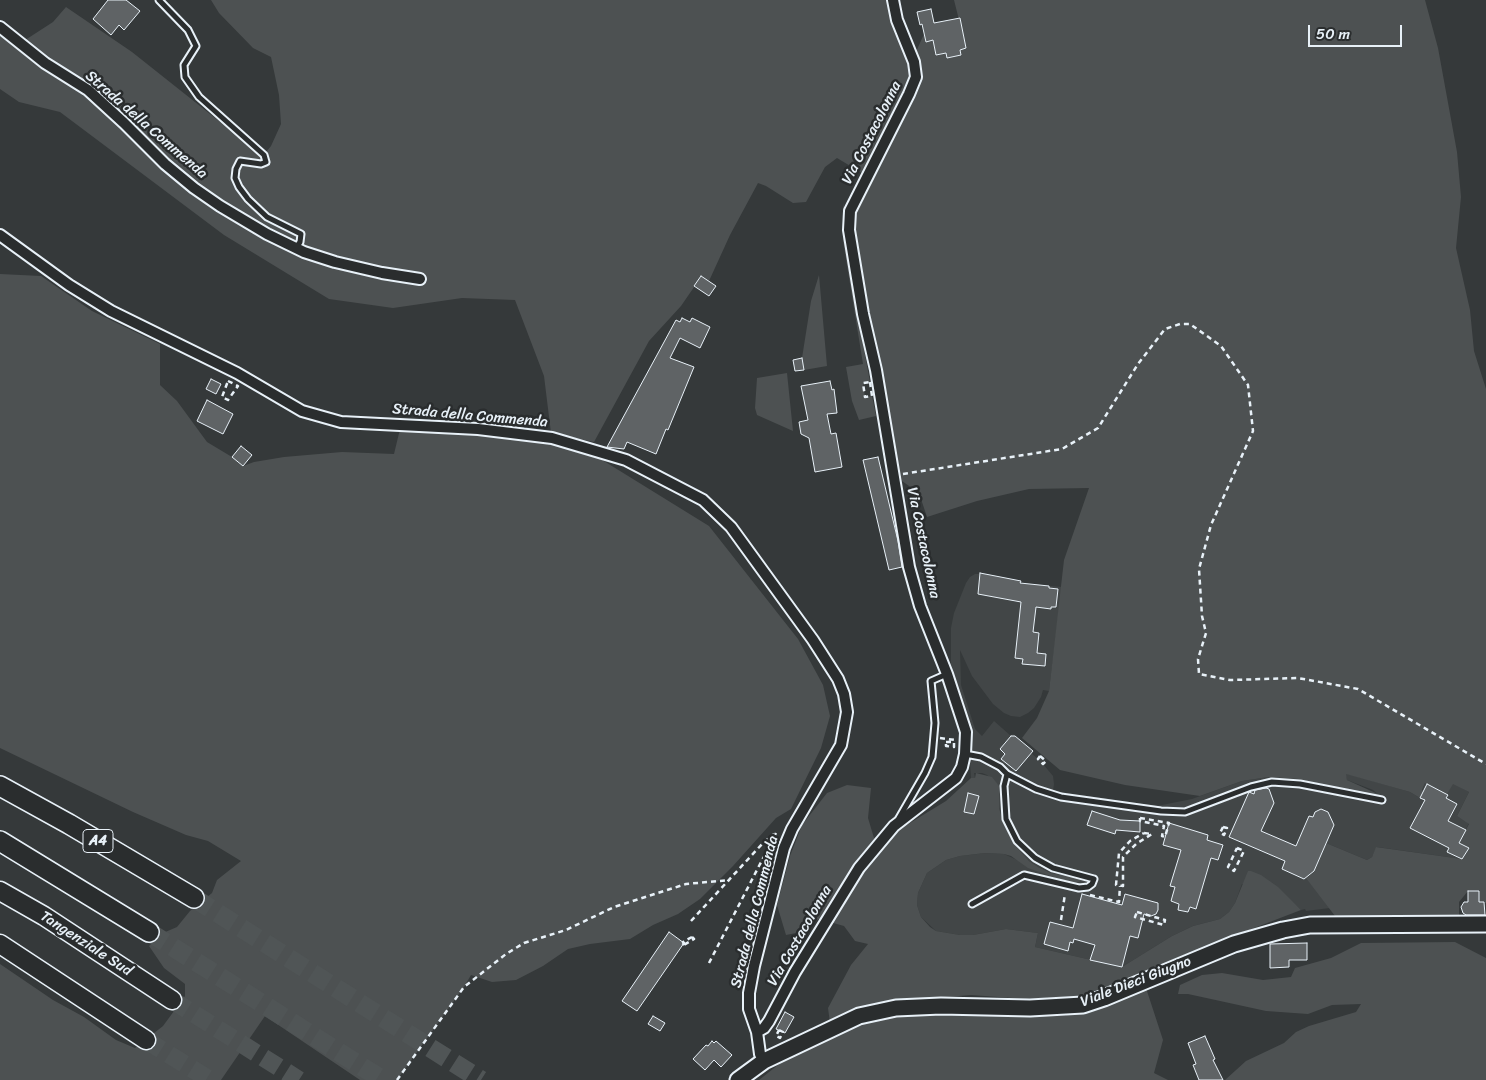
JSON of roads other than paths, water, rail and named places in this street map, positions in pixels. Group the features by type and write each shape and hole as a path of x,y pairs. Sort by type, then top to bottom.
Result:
{"highway":[{"name":"A4","path":"0,786 69,824 194,898"},
{"path":"0,841 149,932"},
{"name":"Tangenziale Sud","path":"0,891 44,916 172,1000"},
{"path":"0,944 146,1040"}],"main road":[{"name":"Viale Dieci Giugno","path":"738,1080 764,1061 859,1016 896,1008 941,1006 1030,1008 1083,1005 1234,944 1283,930 1310,926 1486,924"}],"street":[{"name":"Via Costacolonna","path":"757,1032 764,1028 769,1021 795,972 858,868 894,826 956,778 962,767 965,754 966,732 947,674 920,606 909,567 849,230 850,211 916,77 914,62 898,20 893,0"},
{"name":"Strada della Commenda","path":"0,27 45,63 88,90 194,188 259,229 296,248 335,262 382,273 420,279"},
{"name":"Strada della Commenda","path":"0,235 69,285 111,311 237,373 302,411 341,422 478,429 552,438 626,460 703,500 732,527 813,640 838,679 844,694 847,712 841,745 792,829 784,848 749,993 749,1009 757,1032 760,1054 764,1061"}],"lane":[{"path":"159,0 188,30 196,46 184,65 185,77 199,97 264,155 266,162 261,164 240,161 236,169 239,187 248,199 267,217 301,234 300,242 296,248"},
{"path":"894,826 926,772 932,757 935,723 931,681 947,674"},
{"path":"965,754 981,757 1000,767 1007,774 1036,789 1061,797 1161,811 1185,812 1250,787 1272,782 1300,784 1382,800"},
{"path":"972,904 1024,875 1067,887 1079,888 1088,887 1094,879 1053,868 1035,858 1017,841 1006,820 1004,786 1007,774"}],"tunnel":[{"path":"194,898 481,1080"},
{"path":"149,932 383,1080"},
{"path":"172,1000 299,1080"},
{"path":"146,1040 210,1080"}]}
